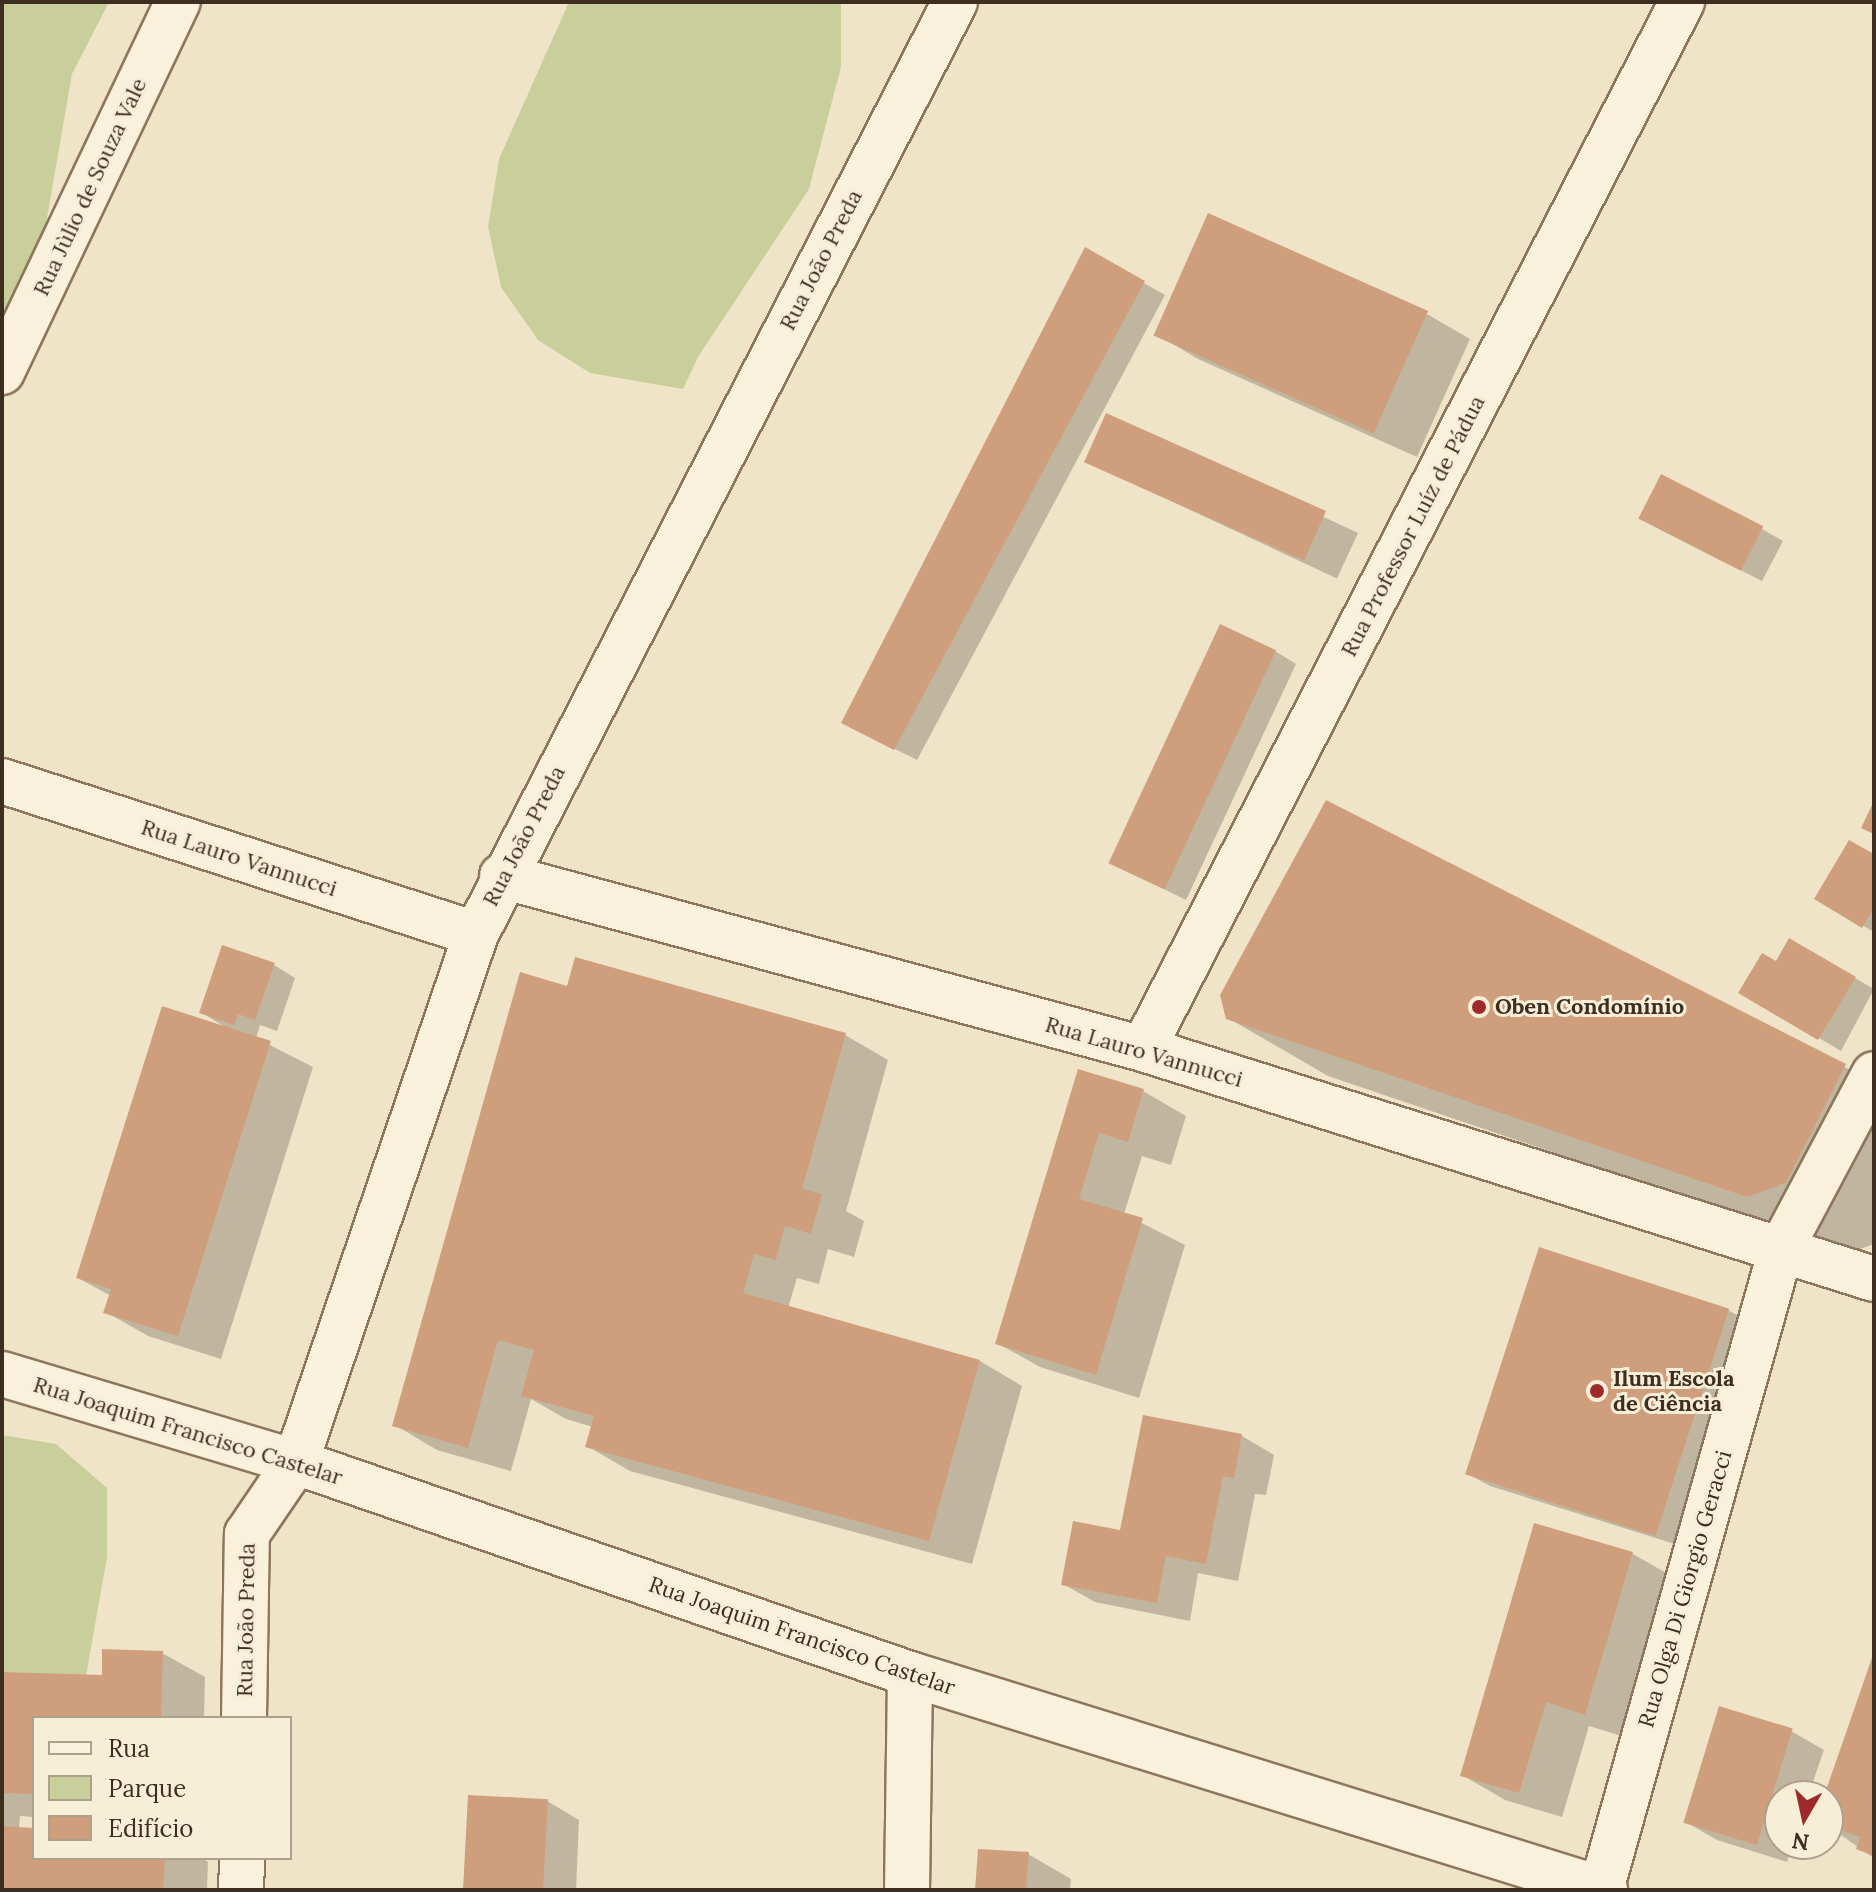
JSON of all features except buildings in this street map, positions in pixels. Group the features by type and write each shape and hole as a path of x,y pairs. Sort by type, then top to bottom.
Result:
{"street":[{"name":"Rua Jùlio de Souza Vale","path":"2,372 178,2"},
{"name":"Rua João Preda","path":"244,1716 247,1534 296,1462 476,934 502,876 955,2"},
{"name":"Rua Professor Luíz de Pádua","path":"1143,1049 1682,2"},
{"name":"Rua Lauro Vannucci","path":"2,781 476,934"},
{"name":"Rua Lauro Vannucci","path":"502,876 1143,1049 1874,1279"},
{"name":"Rua Olga Di Giorgio Geracci","path":"1602,1890 1781,1249 1874,1074"},
{"name":"Rua Joaquim Francisco Castelar","path":"2,1374 296,1462 910,1674 1602,1890"},
{"path":"907,1890 910,1674"},
{"path":"241,1890 242,1860"}],"green space":[{"path":"2,2 109,2 72,74 25,345 2,404"},
{"path":"569,2 841,2 841,67 809,189 698,357 683,389 590,373 538,340 501,287 488,227 499,159"},
{"path":"2,1435 56,1444 107,1488 107,1557 79,1716 2,1703"}],"place":[{"name":"Oben Condomínio","path":"1479,1007"},
{"name":"Ilum Escola de Ciência","path":"1597,1391"}]}
